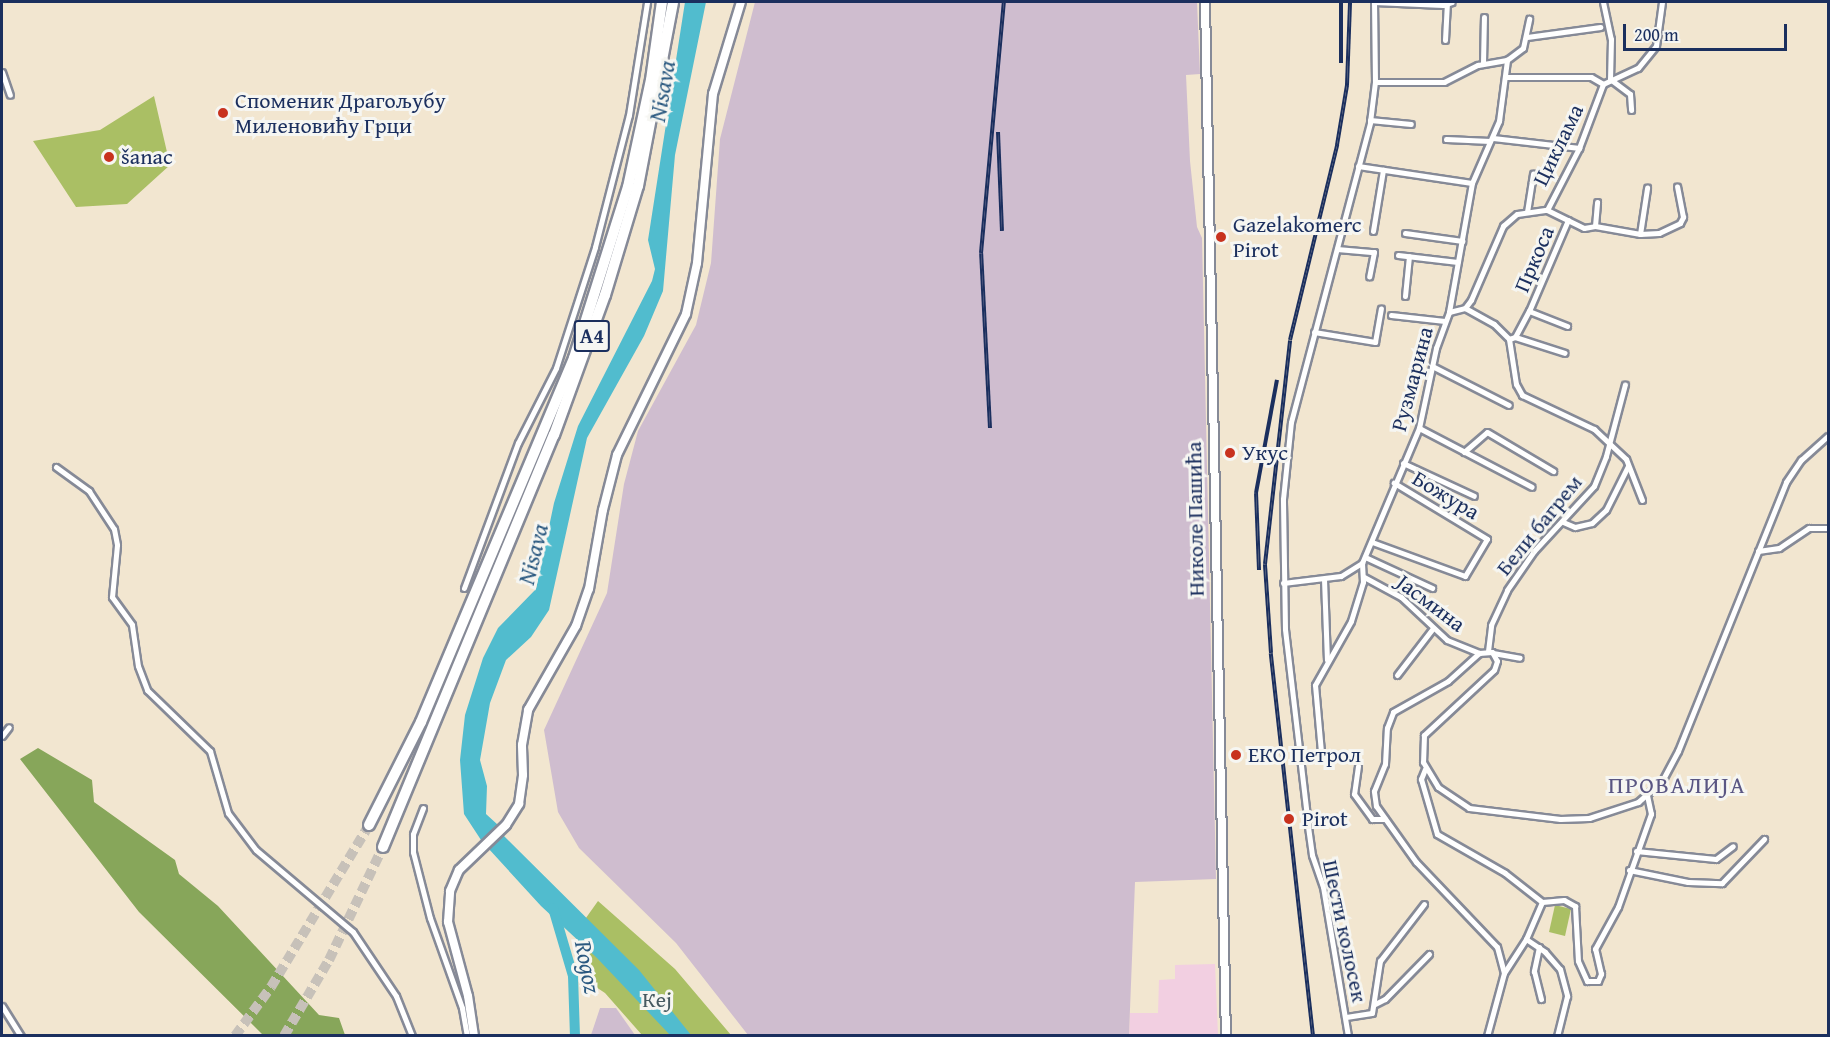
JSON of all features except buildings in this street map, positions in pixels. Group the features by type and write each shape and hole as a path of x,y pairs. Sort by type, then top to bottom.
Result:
{"highway":[{"name":"A4","path":"369,825 421,722 574,358 628,187 651,80 662,2"},
{"name":"A4","path":"383,847 554,435 602,304 638,186 673,2"}],"main road":[{"path":"474,1035 447,910 452,884 468,859 512,818 521,795 522,745 528,710 576,626 589,589 603,510 617,455 674,343 688,304 700,238 713,94 741,2"},
{"name":"Николе Пашића","path":"1205,2 1226,1035"}],"street":[{"path":"464,588 518,443 556,368 595,247 629,116 647,2"},
{"path":"1374,2 1450,3 1445,39"},
{"name":"Шести колосек","path":"1348,1035 1323,887 1312,855 1286,640 1283,499 1288,440 1370,120 1375,82 1374,2"},
{"path":"1603,2 1611,39 1610,79 1631,96 1631,110"},
{"name":"Циклама","path":"1466,308 1503,226 1517,214 1547,210 1579,148 1603,84 1638,68 1656,46 1662,2"},
{"path":"1483,63 1484,17"},
{"path":"1375,82 1444,82 1483,63 1507,60 1518,54 1527,36 1529,19"},
{"path":"1527,36 1600,27"},
{"name":"Рузмарина","path":"1449,312 1472,183 1492,139 1506,77 1507,60"},
{"path":"2,72 10,95"},
{"path":"1506,77 1591,77 1603,84"},
{"path":"1370,120 1411,124"},
{"path":"1446,139 1492,139 1579,148"},
{"path":"1358,166 1472,183"},
{"path":"1373,231 1383,170"},
{"name":"Циклама","path":"1527,212 1533,173"},
{"path":"1547,210 1587,229 1595,226 1640,234 1659,232 1680,223 1683,217 1677,187"},
{"path":"1640,234 1647,188"},
{"path":"1595,226 1597,202"},
{"name":"Пркоса","path":"1512,338 1529,311 1568,220"},
{"path":"1405,233 1462,241"},
{"path":"1337,249 1374,252 1369,277"},
{"path":"1398,255 1458,262"},
{"path":"1405,296 1409,256"},
{"path":"1445,321 1449,312 1466,308 1494,324 1512,338 1565,353"},
{"path":"1314,332 1375,342 1381,309"},
{"name":"Пркоса","path":"1529,311 1567,326"},
{"name":"Рузмарина","path":"1364,560 1394,483 1419,428 1432,366 1445,321 1391,315"},
{"path":"1512,338 1516,384 1522,395 1585,423 1610,444 1628,466 1642,500"},
{"path":"1432,366 1509,405"},
{"name":"Бели багрем","path":"1425,769 1424,735 1494,670 1497,661 1490,652 1491,625 1507,590 1534,551 1594,486 1610,444 1624,384"},
{"path":"1419,428 1532,487"},
{"path":"1464,452 1487,432 1553,471"},
{"path":"1647,795 1651,814 1629,870 1618,907 1595,949 1601,974 1596,982 1587,981 1578,961 1575,906 1564,900 1542,902 1505,873 1437,834 1421,779 1425,769 1455,802 1484,811 1582,819 1623,808 1647,795 1662,781 1678,751 1793,469 1828,436"},
{"name":"Рузмарина","path":"1403,463 1473,496"},
{"path":"1563,522 1575,526 1592,523 1606,510 1628,466"},
{"path":"56,467 89,491 114,530 117,545 112,597 132,626 139,672 147,690 210,751 228,813 256,850 353,932 400,1003 412,1035"},
{"name":"Божура","path":"1372,542 1445,570 1468,575 1487,539 1394,483"},
{"path":"1758,551 1779,548 1809,528 1828,528"},
{"path":"1283,583 1324,579 1346,574 1364,560"},
{"path":"1321,752 1315,685 1326,660 1348,628 1364,577 1364,560"},
{"path":"1364,560 1432,588"},
{"name":"Јасмина","path":"1364,577 1401,597 1451,643 1479,653"},
{"path":"1324,579 1326,660"},
{"path":"1397,675 1433,628"},
{"path":"1504,973 1493,942 1422,868 1384,819 1376,806 1374,791 1385,764 1386,728 1393,712 1448,681 1479,653 1490,652 1520,658"},
{"path":"2,736 9,727"},
{"path":"1358,766 1354,794 1372,819 1384,819"},
{"path":"423,808 413,834 413,852 430,918 462,1008 467,1035"},
{"path":"1629,870 1688,882 1722,883 1764,839"},
{"path":"1636,851 1716,859 1733,846"},
{"path":"1487,1035 1504,973 1526,939 1542,902"},
{"path":"1346,1017 1372,1014 1380,961 1424,904"},
{"path":"1526,939 1539,947 1556,963 1567,996 1557,1035"},
{"path":"1539,947 1534,970 1540,999"},
{"path":"1375,1004 1385,999 1429,954"},
{"path":"2,1006 21,1035"}],"shaded area":[{"path":"755,2 1197,2 1200,74 1186,75 1190,161 1197,227 1202,238 1216,879 1135,882 1129,1035 748,1035 676,943 579,848 558,812 544,730 607,593 624,484 638,431 696,325 711,263 720,139"},
{"path":"1215,964 1218,1035 1129,1036 1130,1013 1158,1013 1159,980 1175,979 1175,965"},
{"path":"600,1008 616,1008 635,1035 591,1035"}],"green space":[{"path":"154,96 170,165 127,204 76,207 33,141 100,130"},
{"path":"38,748 92,780 94,802 175,860 179,874 218,906 319,1015 339,1018 345,1035 263,1035 139,912 20,759"},
{"name":"Кеј","path":"598,901 675,969 731,1035 642,1035 605,993 584,979 576,932"},
{"path":"1555,905 1571,909 1565,936 1549,932"}],"water":[{"path":"685,2 706,2 675,155 663,291 644,336 587,438 549,610 531,637 506,660 490,703 480,760 487,786 486,814 498,825 481,840 464,814 460,760 465,715 483,658 498,628 536,589 554,503 578,426 652,281 655,269 648,240"},
{"path":"503,835 639,970 691,1035 670,1035 597,958 541,906 488,848"}],"waterway":[{"name":"Rogoz","path":"553,908 573,976 575,1036"}],"tunnel":[{"path":"235,1036 271,987 369,825"},
{"path":"284,1036 329,960 383,847"}],"railway":[{"path":"990,428 981,253 1004,2"},
{"path":"1341,2 1341,63"},
{"path":"1313,1036 1271,653 1265,564 1290,340 1337,145 1347,85 1350,2"},
{"path":"998,132 1002,231"},
{"path":"1259,570 1256,493 1277,380"}],"place":[{"name":"Споменик Драгољубу Миленовићу Грци","path":"223,113"},
{"name":"šanac","path":"109,157"},
{"name":"Gazelakomerc Pirot","path":"1221,237"},
{"name":"Укус","path":"1230,453"},
{"name":"ЕКО Петрол","path":"1236,755"},
{"name":"Pirot","path":"1289,819"}],"district":[{"name":"ПРОВАЛИЈА","path":"1677,785"}],"water label":[{"name":"Nisava","path":"662,91"},
{"name":"Nisava","path":"533,554"}]}
